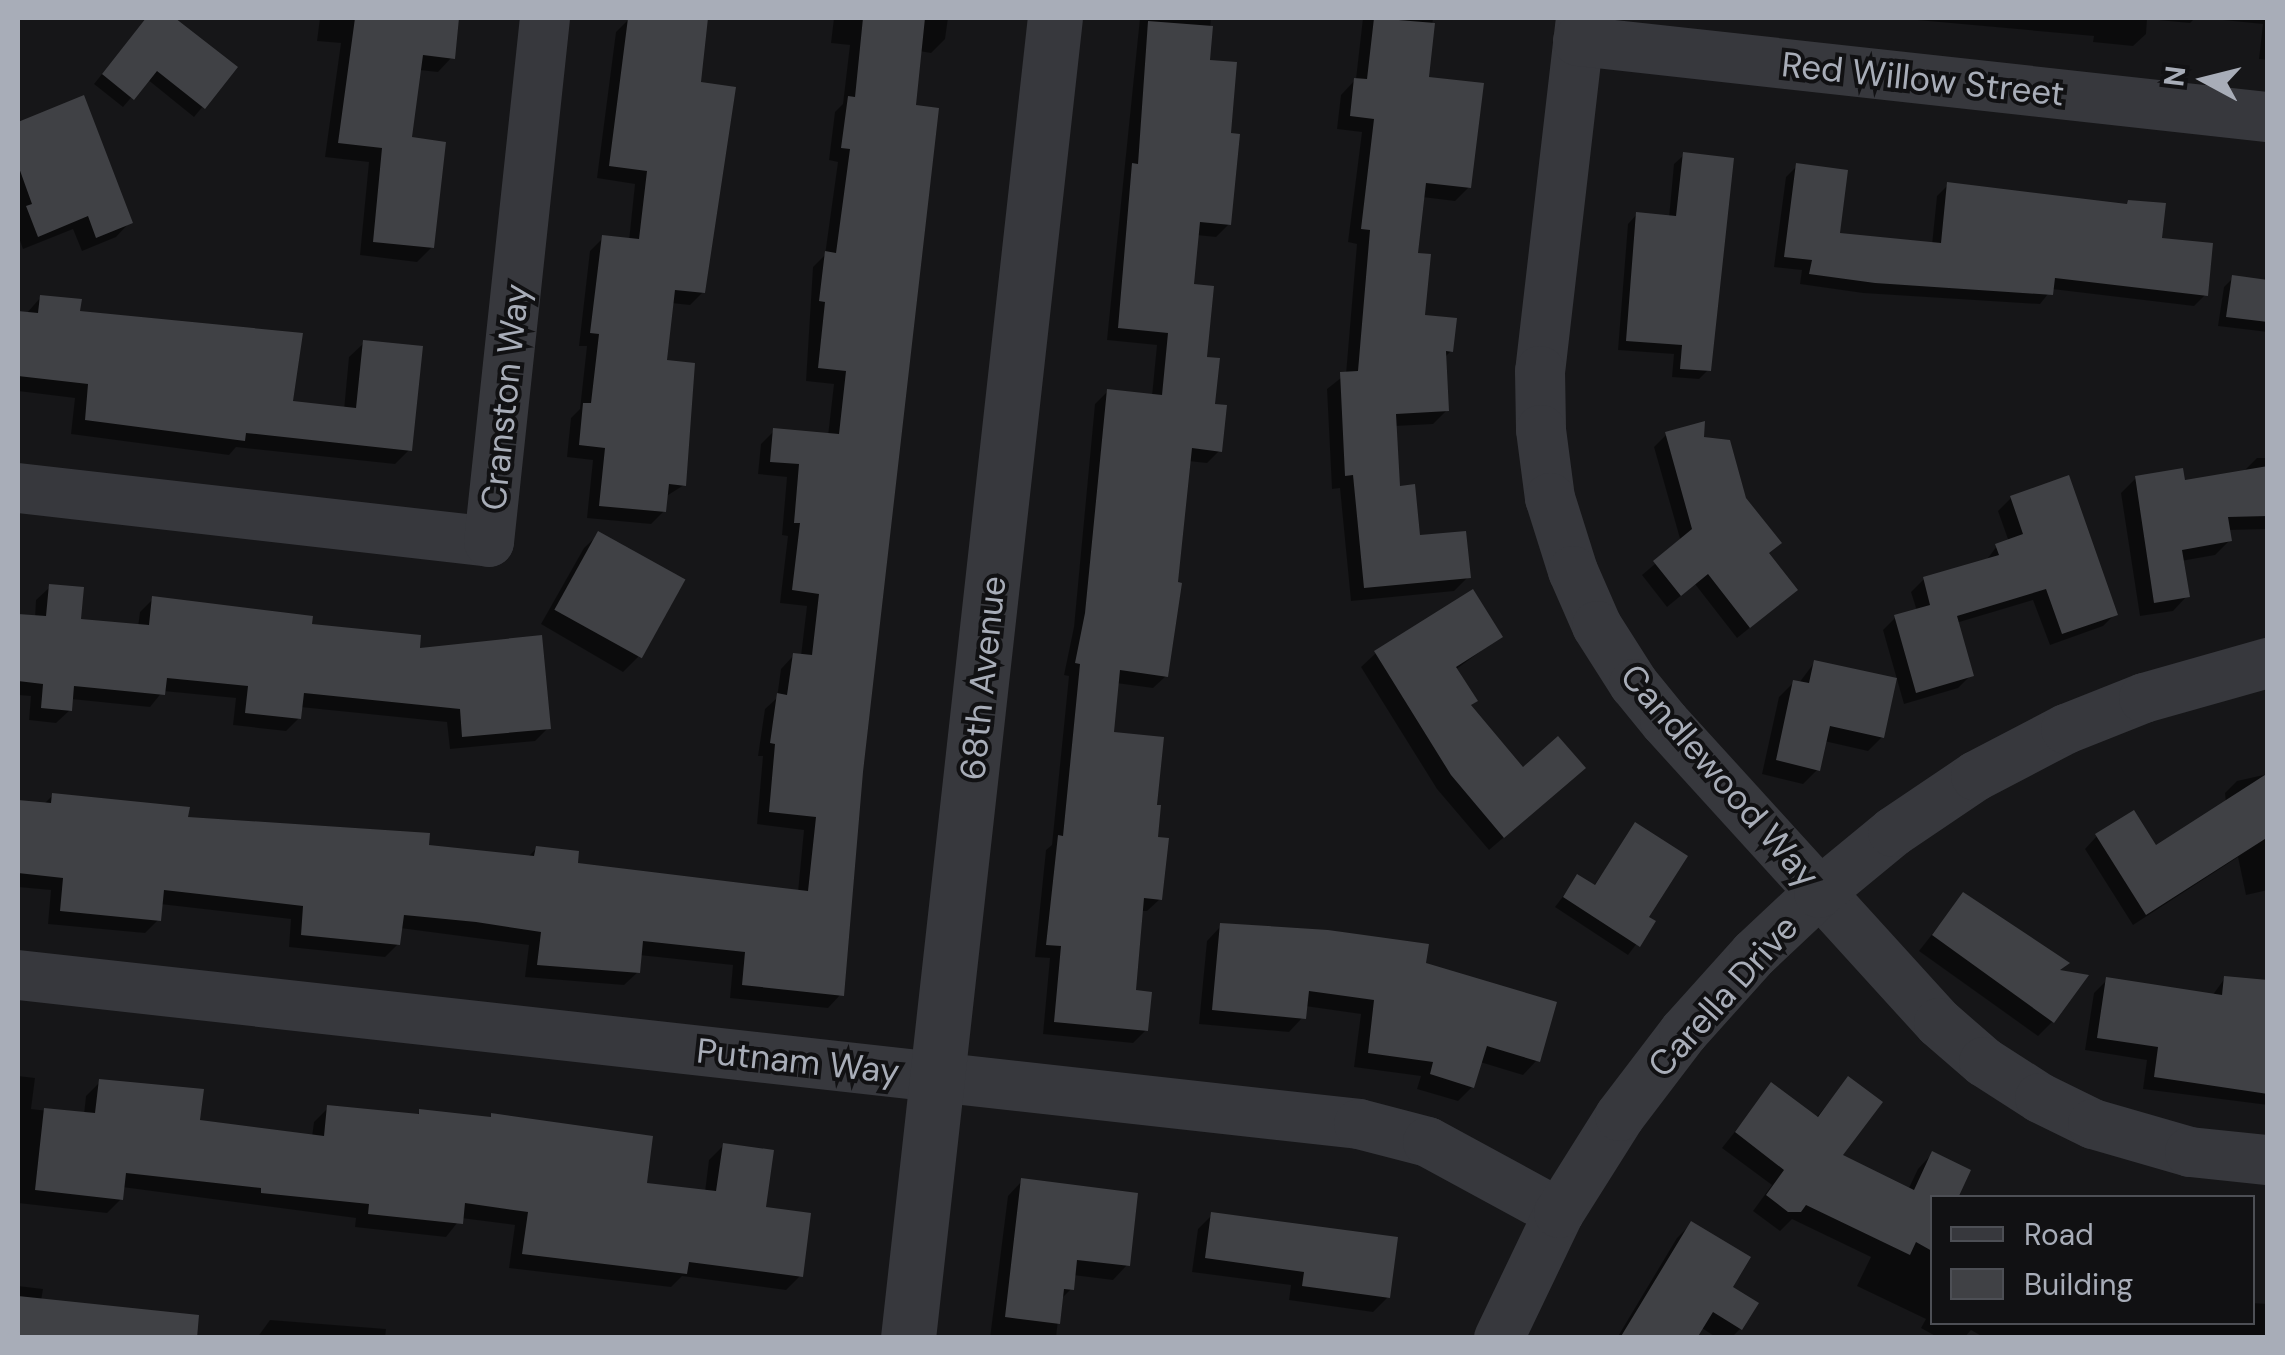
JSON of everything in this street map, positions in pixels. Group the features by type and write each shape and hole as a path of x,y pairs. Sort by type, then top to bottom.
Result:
{"street":[{"name":"Cranston Way","path":"18,488 489,542 545,18"},
{"name":"68th Avenue","path":"908,1338 1056,18"},
{"name":"Red Willow Street","path":"1579,29 2268,117"},
{"name":"Candlewood Way","path":"1579,29 1540,371 1541,430 1550,498 1572,571 1597,626 1634,684 1939,1024 1984,1062 2040,1098 2141,1140 2190,1152 2268,1160"},
{"name":"Carella Drive","path":"1500,1338 1559,1213 1620,1116 1684,1032 1754,954 1819,892 1934,804 2066,729 2144,698 2268,664"},
{"name":"Putnam Way","path":"18,975 1359,1124 1428,1142 1491,1172 1559,1213"}],"building":[{"path":"146,18 175,18 238,67 205,109 157,71 134,100 102,74"},
{"path":"355,18 459,18 455,59 423,55 412,137 446,142 434,248 373,242 382,148 338,143"},
{"path":"628,18 708,18 701,82 736,87 705,293 675,290 667,360 695,363 686,486 669,484 666,512 599,506 605,448 579,445 583,403 591,403 599,334 590,333 602,235 639,239 647,171 609,166"},
{"path":"863,18 925,18 916,105 939,108 863,772 844,996 742,985 745,952 643,941 640,973 537,965 541,932 476,922 404,915 400,945 301,935 303,906 164,890 161,921 60,911 63,878 18,873 18,800 51,803 52,793 190,807 188,817 430,833 429,845 534,856 536,846 579,851 578,863 808,891 816,817 769,812 775,744 770,743 777,693 787,695 793,653 812,655 819,594 792,590 800,523 794,523 799,464 770,462 773,428 839,434 846,371 818,368 825,302 819,301 825,251 836,253 850,149 841,148 848,96 855,97"},
{"path":"1374,18 1435,23 1429,77 1484,83 1471,188 1426,183 1418,253 1431,254 1425,315 1457,318 1453,352 1446,351 1449,411 1396,414 1400,486 1415,484 1420,535 1466,531 1471,578 1364,588 1353,475 1345,476 1340,372 1358,371 1370,230 1361,229 1374,119 1350,116 1354,78 1367,79"},
{"path":"1148,21 1213,26 1210,60 1237,62 1231,133 1240,134 1231,225 1200,222 1194,284 1214,286 1207,357 1220,358 1215,404 1227,405 1222,452 1192,448 1178,582 1182,583 1168,677 1120,670 1114,732 1164,737 1158,837 1169,838 1162,900 1144,898 1136,990 1152,992 1148,1031 1054,1022 1061,946 1046,945 1058,835 1063,836 1080,664 1075,663 1085,613 1107,389 1162,395 1168,333 1118,328 1132,163 1138,164"},
{"path":"84,95 133,223 96,238 88,216 38,237 26,206 32,204 18,165 18,122"},
{"path":"1683,152 1734,158 1711,371 1680,369 1682,345 1626,341 1636,212 1676,216"},
{"path":"1796,163 1848,170 1840,233 1941,243 1947,182 2127,204 2128,200 2166,203 2162,238 2213,243 2208,296 2055,278 2053,295 1875,283 1809,274 1812,260 1784,257"},
{"path":"2232,275 2268,280 2268,322 2226,317"},
{"path":"40,295 82,299 80,311 303,333 293,401 356,408 363,340 423,346 412,451 246,433 245,441 85,420 88,384 18,376 18,311 38,313"},
{"path":"1705,421 1704,437 1730,440 1746,498 1782,543 1769,553 1798,590 1750,628 1708,574 1681,596 1653,561 1692,529 1665,432"},
{"path":"2268,466 2268,516 2228,517 2232,541 2182,550 2190,597 2154,603 2135,476 2183,468 2185,480"},
{"path":"2069,475 2118,615 2062,634 2046,589 1957,616 1974,676 1916,693 1894,615 1930,605 1923,577 1999,555 1995,544 2023,534 2010,496"},
{"path":"598,531 685,579 642,658 554,610"},
{"path":"49,584 84,587 81,619 149,625 152,596 313,616 312,624 421,635 420,648 542,635 551,729 462,737 460,709 304,693 301,719 245,713 248,686 167,678 165,695 74,686 72,711 41,708 43,684 18,681 18,614 46,616"},
{"path":"1473,589 1503,637 1456,667 1478,701 1471,705 1523,767 1558,736 1586,768 1504,838 1451,775 1374,651"},
{"path":"1814,660 1897,678 1884,738 1830,726 1820,771 1776,760 1793,680 1809,683"},
{"path":"2268,773 2268,837 2146,915 2095,834 2134,810 2156,845"},
{"path":"1635,822 1688,856 1649,917 1656,921 1640,947 1563,897 1577,874 1595,885"},
{"path":"1963,892 2070,963 2060,970 2089,975 2054,1023 1932,935"},
{"path":"1220,923 1328,930 1429,944 1426,963 1557,1002 1540,1062 1487,1046 1474,1088 1430,1074 1433,1062 1368,1053 1374,1000 1309,991 1306,1019 1212,1010"},
{"path":"2224,976 2268,980 2268,1094 2154,1077 2158,1047 2097,1038 2106,977 2222,995"},
{"path":"1848,1076 1883,1102 1843,1155 1914,1190 1932,1151 1971,1170 1959,1195 1930,1195 1930,1250 1916,1242 1910,1255 1806,1205 1801,1212 1788,1212 1766,1195 1784,1170 1735,1132 1771,1082 1818,1117"},
{"path":"99,1079 204,1089 200,1120 324,1136 327,1105 419,1114 419,1109 491,1117 491,1113 653,1136 647,1183 716,1191 723,1143 774,1150 766,1207 811,1213 803,1277 689,1262 687,1274 522,1254 528,1212 465,1203 463,1224 368,1214 369,1204 126,1173 123,1200 35,1190 44,1108 95,1113"},
{"path":"1021,1178 1138,1193 1130,1266 1077,1260 1074,1290 1064,1289 1060,1324 1005,1317"},
{"path":"1211,1212 1398,1237 1390,1298 1302,1286 1304,1272 1205,1258"},
{"path":"1691,1221 1751,1257 1733,1287 1759,1303 1742,1330 1713,1312 1697,1338 1620,1338"},
{"path":"18,1296 199,1315 197,1338 18,1338"}]}
